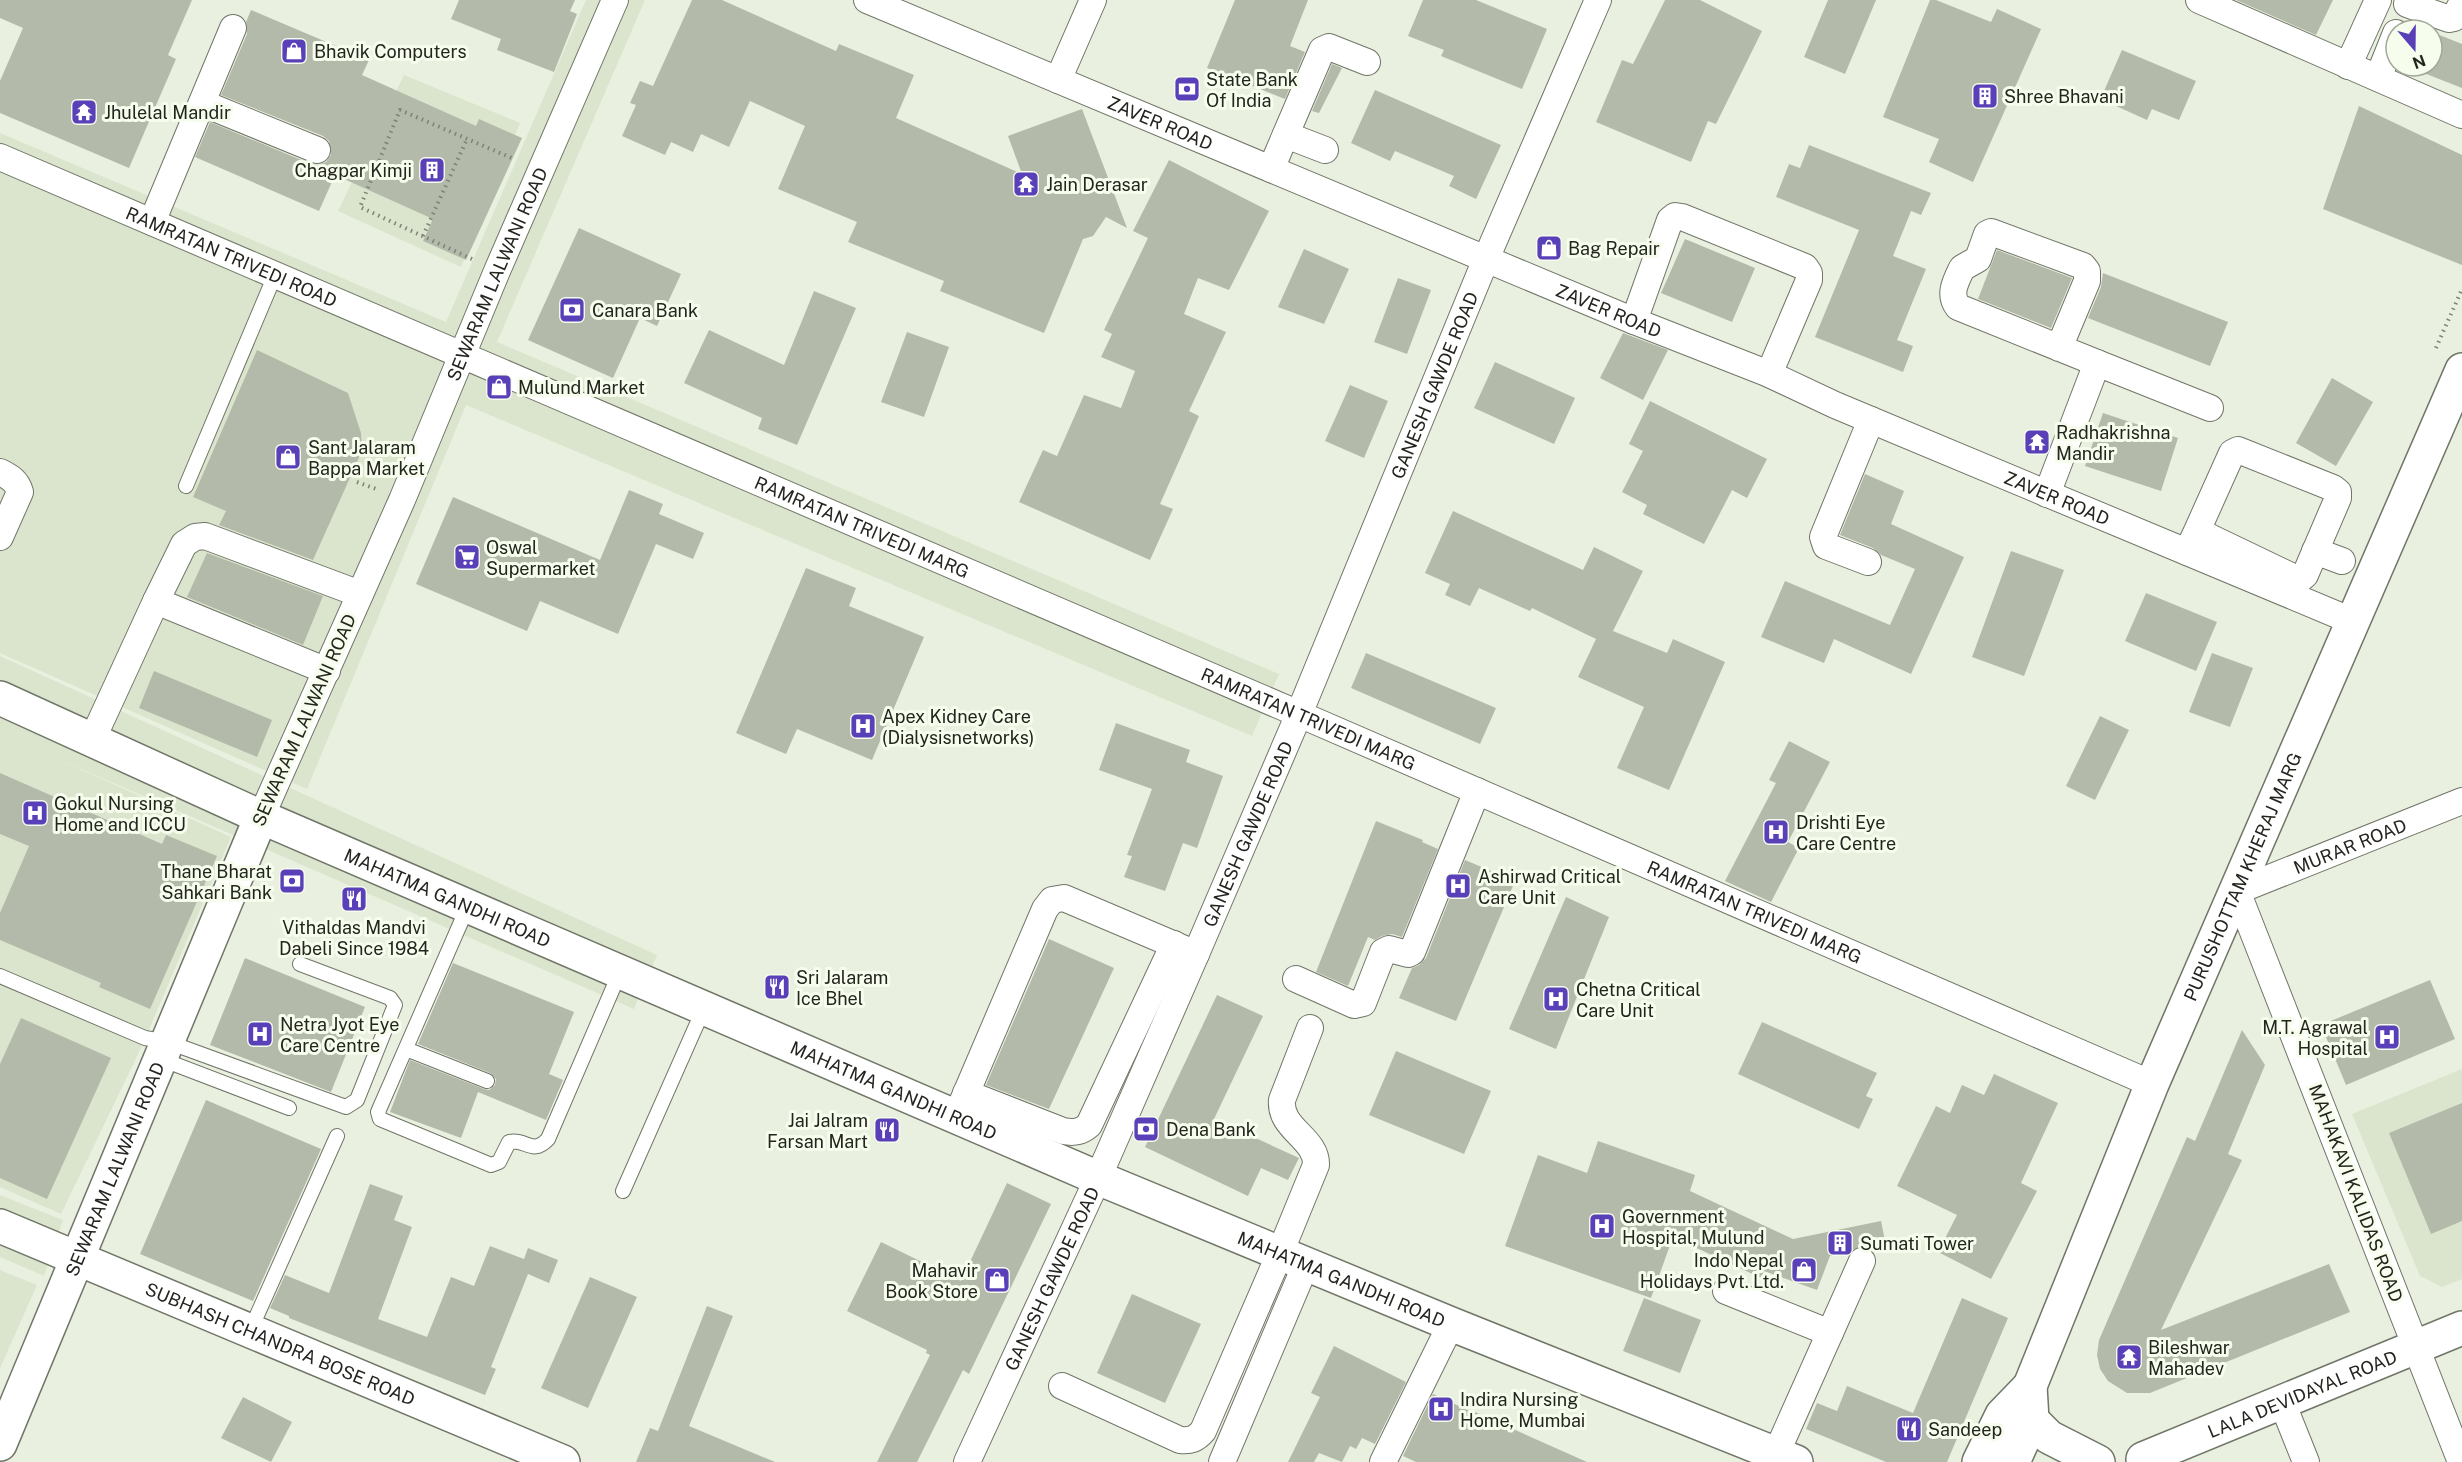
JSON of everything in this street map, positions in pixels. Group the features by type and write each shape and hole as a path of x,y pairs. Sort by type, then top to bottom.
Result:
{"main road":[{"name":"PURUSHOTTAM KHERAJ MARG","path":"2030,1386 2152,1084 2462,370"},
{"name":"MAHATMA GANDHI ROAD","path":"0,698 93,738 261,817 704,1008 961,1105 1098,1178 1451,1324 1786,1458"},
{"name":"SEWARAM LALWANI ROAD","path":"0,1444 261,817"},
{"name":"SUBHASH CHANDRA BOSE ROAD","path":"0,1227 563,1462"},
{"name":"LALA DEVIDAYAL ROAD","path":"2132,1461 2462,1328"},
{"path":"2013,1462 2032,1420 2030,1386"},
{"path":"1979,1462 2002,1415 2030,1386"},
{"path":"2032,1420 2049,1437 2098,1462"}],"street":[{"name":"SEWARAM LALWANI ROAD","path":"261,817 327,671 615,0"},
{"name":"ZAVER ROAD","path":"867,0 1634,321 1769,374 1871,420 2047,494 2192,542 2252,568 2352,621"},
{"path":"1058,80 1093,0"},
{"name":"GANESH GAWDE ROAD","path":"967,1462 1098,1178 1185,949 1299,714 1486,259 1598,0"},
{"path":"2348,66 2379,0"},
{"path":"2402,18 2408,2 2449,20 2454,18 2462,3"},
{"path":"2215,3 2348,66 2462,115"},
{"path":"152,222 233,28"},
{"path":"1271,169 1325,48 1329,47 1367,62"},
{"path":"2378,78 2384,63"},
{"path":"202,103 317,150"},
{"path":"1286,135 1325,150"},
{"name":"RAMRATAN TRIVEDI ROAD","path":"0,157 463,356"},
{"path":"1634,321 1670,220 1675,216 1682,217 1805,267 1809,273 1809,280 1769,374"},
{"path":"2059,348 2087,281 2087,271 2083,266 1991,231 1987,234 1978,259 1962,267 1952,293 1958,307 2059,348 2210,408"},
{"name":"RAMRATAN TRIVEDI MARG","path":"463,356 1299,714 2152,1084"},
{"path":"2047,494 2097,363"},
{"path":"1868,562 1826,546 1823,537 1871,420"},
{"path":"2192,542 2232,453 2238,450 2338,492 2338,498 2305,575 2299,580 2252,568"},
{"path":"0,472 12,478 19,485 21,492 0,537"},
{"path":"93,738 184,544 195,537 206,536 360,594"},
{"path":"2315,551 2342,561"},
{"path":"156,602 327,671"},
{"path":"1296,979 1354,1005 1363,1003 1383,952 1389,949 1408,954 1412,952 1477,791"},
{"name":"MURAR ROAD","path":"2237,891 2462,801"},
{"name":"MAHAKAVI KALIDAS ROAD","path":"2237,891 2461,1462"},
{"path":"1064,898 1185,949 1089,1125 1082,1131 1072,1133 961,1105 1045,909 1052,900 1064,898"},
{"path":"1222,1462 1293,1259 1316,1165 1316,1156 1312,1149 1285,1119 1281,1111 1282,1100 1310,1028"},
{"path":"1062,1386 1180,1440 1190,1441 1203,1431 1293,1259"},
{"path":"1786,1458 1830,1333 1862,1261"},
{"path":"1726,1290 1830,1333"},
{"path":"1383,1462 1451,1324"},
{"path":"2282,1402 2306,1462"}],"lane":[{"path":"186,486 275,275"},
{"path":"468,906 378,1112 379,1118 494,1165 500,1162 509,1142 513,1140 535,1147 542,1145 548,1138 620,972"},
{"path":"165,1050 338,1105 346,1107 352,1105 357,1100 395,1005 394,1001 300,964"},
{"path":"0,976 145,1038 165,1050 289,1108"},
{"path":"623,1191 704,1008"},
{"path":"406,1049 487,1081"},
{"path":"250,1331 337,1136"}],"path":[{"path":"497,271 360,207 400,110 542,171"},
{"path":"423,236 467,139"}],"shaded area":[{"path":"586,0 645,0 497,342 1279,674 1252,736 466,405 307,789 0,653 0,133 446,322"},
{"name":"Chagpar Kimji","path":"404,75 520,123 461,267 338,211"},
{"path":"0,656 657,955 634,1009 51,756 231,837 142,1046 61,1214 0,1187"},
{"path":"2462,1069 2462,1279 2442,1287 2420,1276 2352,1114"},
{"path":"0,1195 63,1220 44,1276 0,1257"},
{"path":"0,1270 37,1285 0,1368"}],"building":[{"path":"0,0 192,0 168,55 176,59 129,168 0,113 0,81 23,28 0,18"},
{"path":"459,0 575,0 570,11 577,14 554,72 497,50 501,39 451,19"},
{"path":"692,0 722,0 836,51 839,44 914,75 896,118 1022,174 1008,136 1082,109 1127,228 1106,217 1093,236 1083,239 1044,333 940,291 944,281 848,242 857,222 778,189 805,126 750,101 729,147 701,134 693,152 671,142 665,155 622,136 636,105 630,103 640,81 653,86"},
{"path":"1235,0 1308,0 1290,46 1305,52 1285,99 1207,68"},
{"path":"1423,0 1476,0 1547,29 1522,89 1441,56 1444,50 1408,36"},
{"path":"1665,0 1700,0 1762,31 1716,124 1708,121 1691,162 1596,122 1622,60 1633,64"},
{"path":"1828,0 1876,0 1845,74 1804,57"},
{"path":"1930,0 1936,0 1991,22 1997,9 2041,29 1973,182 1929,162 1939,139 1883,117"},
{"path":"2236,0 2333,0 2316,35"},
{"path":"251,10 369,60 362,75 476,126 479,119 522,138 466,260 423,241 433,219 335,175 319,211 195,157 210,122 311,164 318,165 326,162 331,155 329,141 323,136 221,95 247,34 246,22"},
{"path":"2444,37 2462,44 2462,88 2437,78 2444,78"},
{"path":"2122,50 2196,81 2179,120 2152,109 2147,120 2116,106 2119,98 2104,91"},
{"path":"1332,64 1342,68 1319,113 1312,111"},
{"path":"1375,90 1501,145 1476,199 1449,186 1454,176 1395,151 1390,161 1351,143"},
{"path":"2359,106 2462,155 2462,265 2323,209"},
{"path":"1809,145 1931,193 1921,215 1911,211 1893,256 1926,269 1897,340 1913,346 1903,372 1815,337 1859,230 1776,197 1789,164 1800,168"},
{"path":"1169,160 1269,211 1229,290 1198,278 1184,314 1226,332 1189,411 1199,416 1160,504 1173,509 1150,560 1019,502 1043,450 1057,456 1084,395 1121,408 1135,371 1101,357 1112,334 1104,330 1148,238 1133,231"},
{"name":"Canara Bank","path":"579,228 681,274 657,326 640,318 613,378 528,340"},
{"path":"1685,239 1755,268 1732,322 1661,293"},
{"path":"1304,249 1349,269 1324,324 1278,307"},
{"path":"1997,250 2072,278 2051,328 1978,299"},
{"path":"2103,273 2228,322 2210,366 2088,318 2101,287"},
{"path":"1398,278 1431,290 1407,354 1374,342"},
{"path":"814,291 856,308 797,445 758,429 762,418 684,383 709,330 784,365"},
{"path":"907,332 949,347 924,417 881,402"},
{"path":"1623,333 1668,350 1643,400 1600,378"},
{"path":"257,350 348,393 361,433 362,451 313,560 219,525 226,511 193,497"},
{"path":"1495,362 1575,398 1554,444 1474,408"},
{"path":"2332,378 2373,402 2336,466 2296,443"},
{"path":"1350,385 1388,401 1364,458 1325,441"},
{"path":"1650,401 1767,459 1747,498 1732,490 1704,544 1643,514 1647,505 1622,492 1643,451 1629,444"},
{"path":"2103,413 2178,438 2161,491 2085,466"},
{"path":"1865,474 1904,491 1891,524 1964,557 1911,674 1834,639 1824,663 1761,637 1785,581 1890,625 1915,569 1840,535"},
{"path":"629,490 663,504 659,514 704,533 693,559 656,544 618,634 540,601 527,631 416,584 453,497 600,560"},
{"path":"1453,511 1583,570 1594,547 1643,571 1613,631 1667,653 1673,639 1725,662 1669,790 1617,768 1644,707 1578,677 1596,639 1532,608 1530,611 1479,588 1470,606 1445,595 1450,584 1425,573"},
{"path":"2011,551 2064,570 2024,676 1972,657"},
{"path":"207,553 323,596 303,645 187,597"},
{"path":"806,568 856,588 849,606 924,637 872,760 797,729 786,754 736,733"},
{"path":"2146,593 2217,622 2196,671 2125,641"},
{"path":"1366,653 1496,708 1480,744 1351,688"},
{"path":"2212,653 2253,668 2230,727 2189,712"},
{"path":"154,671 272,720 257,757 139,708"},
{"path":"2100,716 2129,730 2095,800 2066,786"},
{"path":"1116,723 1190,750 1186,762 1223,776 1197,848 1183,843 1165,891 1124,877 1132,856 1127,855 1152,789 1099,770"},
{"path":"1789,741 1830,762 1788,842 1799,848 1771,902 1725,881 1776,783 1769,780"},
{"path":"0,773 162,844 166,835 217,856 150,1009 99,987 101,983 0,940 0,913 29,846 0,834"},
{"path":"1376,821 1423,840 1422,842 1438,849 1402,937 1392,934 1375,940 1368,937 1348,986 1316,972"},
{"path":"1465,860 1515,881 1456,1021 1399,998 1412,968 1426,958"},
{"path":"1566,897 1609,917 1556,1049 1509,1029"},
{"path":"1049,939 1114,968 1049,1109 986,1085"},
{"path":"245,958 365,1007 331,1092 210,1045"},
{"path":"453,963 574,1012 549,1074 563,1080 546,1120 478,1092 461,1138 390,1112 410,1060 484,1089 489,1090 495,1085 496,1079 490,1073 418,1044"},
{"path":"2430,980 2455,1039 2346,1085 2321,1025"},
{"path":"1217,995 1263,1016 1214,1119 1299,1158 1288,1180 1261,1168 1248,1196 1145,1147"},
{"path":"21,1018 111,1058 47,1199 0,1178 0,1064"},
{"path":"1762,1022 1877,1073 1866,1096 1873,1099 1859,1129 1738,1074"},
{"path":"2242,1030 2265,1065 2228,1154 2242,1160 2161,1330 2329,1264 2350,1312 2150,1393 2127,1393 2108,1381 2100,1369 2097,1355 2099,1340 2187,1137 2195,1141"},
{"path":"1396,1051 1491,1091 1464,1154 1369,1115"},
{"path":"1994,1074 2058,1103 2021,1183 2037,1191 1991,1279 1938,1252 1957,1215 1897,1186 1936,1106 1950,1113 1962,1085 1984,1095"},
{"path":"206,1100 321,1149 253,1301 140,1254"},
{"path":"2462,1103 2462,1221 2431,1234 2389,1133"},
{"path":"1598,1141 1695,1175 1690,1191 1793,1239 1881,1221 1885,1241 1830,1256 1817,1290 1764,1271 1761,1278 1673,1237 1651,1298 1505,1246 1538,1155 1587,1173"},
{"path":"1007,1183 1051,1204 969,1374 963,1370 917,1462 877,1462 930,1355 926,1353 927,1350 847,1311 881,1242 961,1281"},
{"path":"370,1184 403,1196 394,1220 412,1227 378,1319 427,1337 451,1277 474,1286 490,1246 524,1259 528,1248 558,1260 549,1283 528,1274 491,1367 496,1369 485,1395 289,1318 270,1308 285,1275 329,1293"},
{"path":"590,1277 637,1297 588,1408 541,1388"},
{"path":"1132,1294 1201,1324 1165,1403 1097,1373"},
{"path":"1644,1298 1701,1320 1680,1373 1623,1351"},
{"path":"1962,1298 2008,1318 1947,1462 1886,1462 1806,1429 1817,1403 1837,1411 1847,1386 1913,1413"},
{"path":"707,1306 733,1316 689,1426 775,1462 636,1462 650,1428 658,1431"},
{"path":"1334,1346 1406,1382 1375,1444 1362,1438 1356,1449 1350,1446 1342,1462 1319,1453 1314,1462 1288,1462 1320,1397 1311,1393"},
{"path":"1433,1394 1587,1462 1416,1462 1403,1456"},
{"path":"243,1397 292,1422 271,1462 221,1438"}],"place":[{"name":"Bhavik Computers","path":"294,51"},
{"name":"State Bank Of India","path":"1187,89"},
{"name":"Shree Bhavani","path":"1985,96"},
{"name":"Jhulelal Mandir","path":"84,112"},
{"name":"Chagpar Kimji","path":"432,170"},
{"name":"Jain Derasar","path":"1026,184"},
{"name":"Bag Repair","path":"1549,248"},
{"name":"Canara Bank","path":"572,310"},
{"name":"Mulund Market","path":"499,387"},
{"name":"Radhakrishna Mandir","path":"2037,442"},
{"name":"Sant Jalaram Bappa Market","path":"288,457"},
{"name":"Oswal Supermarket","path":"467,557"},
{"name":"Apex Kidney Care (Dialysisnetworks)","path":"863,726"},
{"name":"Gokul Nursing Home and ICCU","path":"35,813"},
{"name":"Drishti Eye Care Centre","path":"1776,832"},
{"name":"Thane Bharat Sahkari Bank","path":"292,881"},
{"name":"Ashirwad Critical Care Unit","path":"1458,886"},
{"name":"Vithaldas Mandvi Dabeli Since 1984","path":"354,899"},
{"name":"Sri Jalaram Ice Bhel","path":"777,987"},
{"name":"Chetna Critical Care Unit","path":"1556,999"},
{"name":"Netra Jyot Eye Care Centre","path":"260,1034"},
{"name":"M.T. Agrawal Hospital","path":"2387,1037"},
{"name":"Dena Bank","path":"1146,1129"},
{"name":"Jai Jalram Farsan Mart","path":"887,1130"},
{"name":"Government Hospital, Mulund","path":"1602,1226"},
{"name":"Sumati Tower","path":"1840,1243"},
{"name":"Indo Nepal Holidays Pvt. Ltd.","path":"1804,1270"},
{"name":"Mahavir Book Store","path":"997,1280"},
{"name":"Bileshwar Mahadev","path":"2129,1357"},
{"name":"Indira Nursing Home, Mumbai","path":"1441,1409"},
{"name":"Sandeep","path":"1909,1429"}]}
